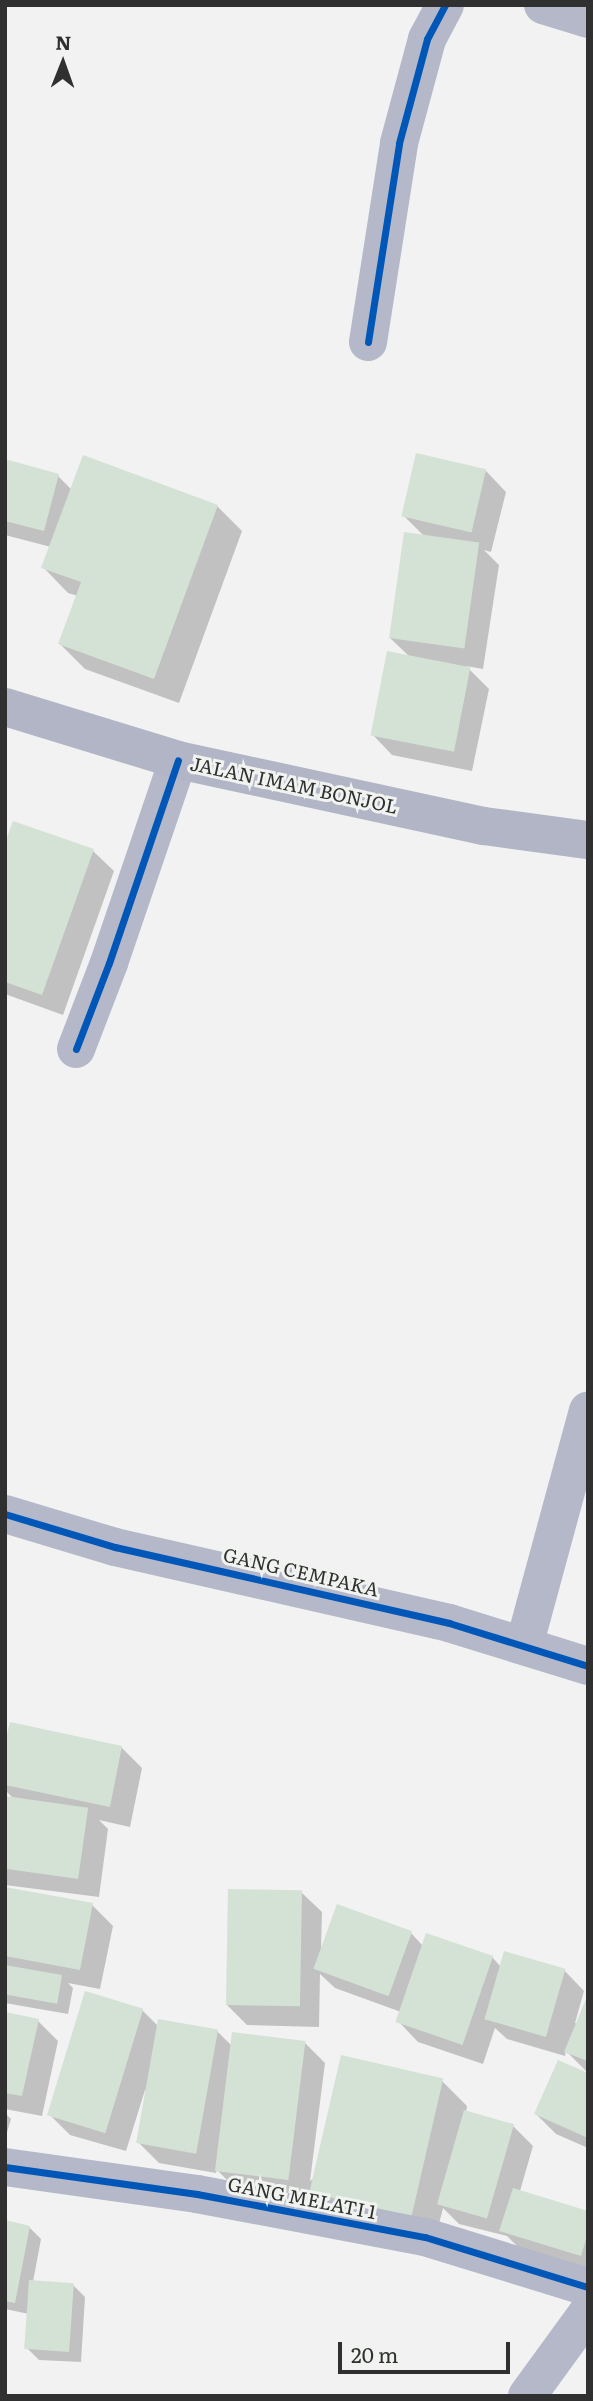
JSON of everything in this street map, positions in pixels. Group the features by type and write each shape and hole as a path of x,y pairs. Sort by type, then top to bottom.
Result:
{"highway":[{"name":"JALAN IMAM BONJOL","path":"5,707 178,760 484,826 588,840"}],"street":[{"path":"368,342 399,143 428,39 445,5"},
{"path":"543,5 588,19"},
{"path":"76,1049 178,760"},
{"path":"524,1646 588,1410"},
{"name":"GANG CEMPAKA","path":"5,1514 115,1547 359,1601 588,1666"},
{"name":"GANG MELATI 1","path":"5,2167 197,2194 425,2237 588,2287"},
{"path":"527,2396 588,2312"}],"building":[{"path":"416,453 486,469 472,533 401,516"},
{"path":"83,455 218,505 154,679 58,644 81,582 41,568"},
{"path":"5,459 59,474 44,531 5,521"},
{"path":"404,532 479,543 464,649 389,638"},
{"path":"387,651 470,667 454,752 371,735"},
{"path":"13,821 94,849 42,995 5,982 5,843"},
{"path":"10,1722 122,1746 110,1807 5,1785 5,1742"},
{"path":"5,1796 88,1808 78,1879 5,1869"},
{"path":"5,1887 93,1903 80,1970 5,1956"},
{"path":"228,1889 302,1890 300,2006 226,2005"},
{"path":"337,1904 412,1931 389,1996 313,1969"},
{"path":"426,1933 493,1956 463,2045 395,2022"},
{"path":"504,1951 566,1969 546,2037 484,2019"},
{"path":"5,1965 62,1975 57,2004 5,1994"},
{"path":"85,1991 143,2009 105,2133 47,2115"},
{"path":"588,1994 588,2061 564,2052"},
{"path":"5,2012 39,2019 22,2096 5,2093"},
{"path":"158,2019 218,2030 196,2154 136,2143"},
{"path":"232,2032 305,2041 288,2180 215,2171"},
{"path":"341,2055 443,2079 412,2216 309,2192"},
{"path":"558,2060 588,2073 588,2138 534,2114"},
{"path":"464,2110 514,2124 487,2219 437,2204"},
{"path":"513,2188 588,2211 588,2233 581,2256 499,2231"},
{"path":"5,2220 30,2226 15,2303 5,2301"},
{"path":"29,2280 74,2283 69,2352 24,2349"}],"cycle path":[{"path":"368,342 399,143 427,39 445,5"},
{"path":"76,1049 109,963 178,760"},
{"path":"5,1514 115,1547 449,1623 588,1666"},
{"path":"5,2167 197,2194 425,2237 588,2287"}]}
